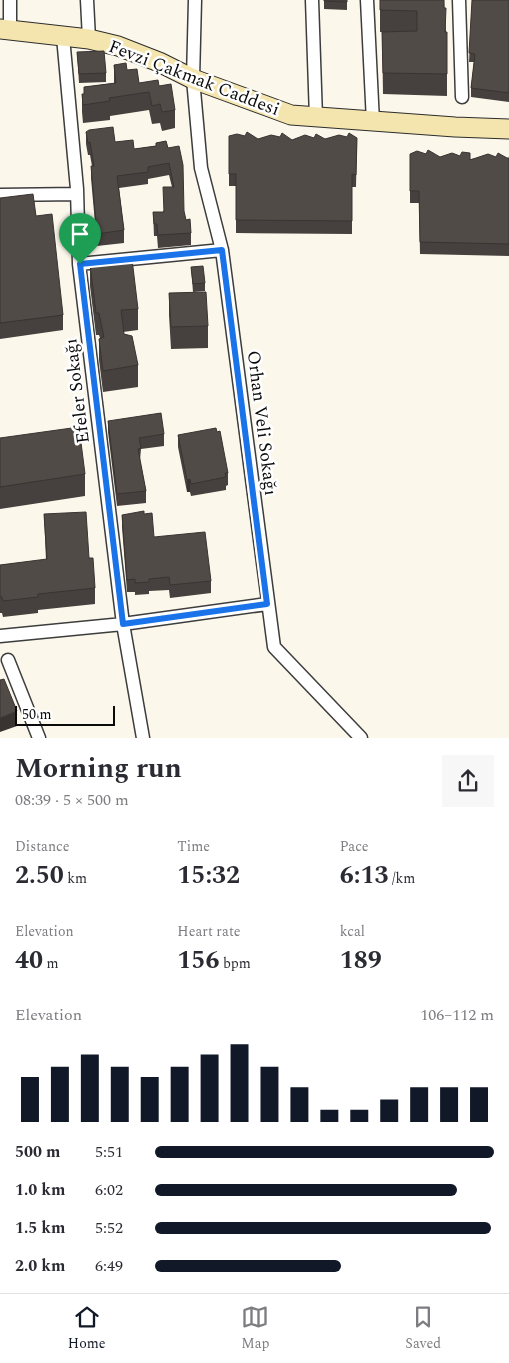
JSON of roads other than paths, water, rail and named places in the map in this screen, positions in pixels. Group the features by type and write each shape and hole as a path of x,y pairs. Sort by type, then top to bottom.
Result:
{"street":[{"path":"5,30 10,0"},
{"path":"87,0 89,39"},
{"name":"Orhan Veli Sokağı","path":"195,0 193,80 201,168 222,250 274,647 361,738"},
{"path":"312,0 316,118"},
{"path":"367,0 373,122"},
{"path":"459,0 462,97"},
{"name":"Fevzi Çakmak Caddesi","path":"5,30 89,39 143,56 193,80 291,115 373,122 509,129"},
{"name":"Efeler Sokağı","path":"63,37 77,194 80,264 123,624 143,738"},
{"path":"0,195 77,194"},
{"path":"80,264 222,250"},
{"path":"0,636 123,624 267,604"},
{"path":"8,660 39,738"}]}
